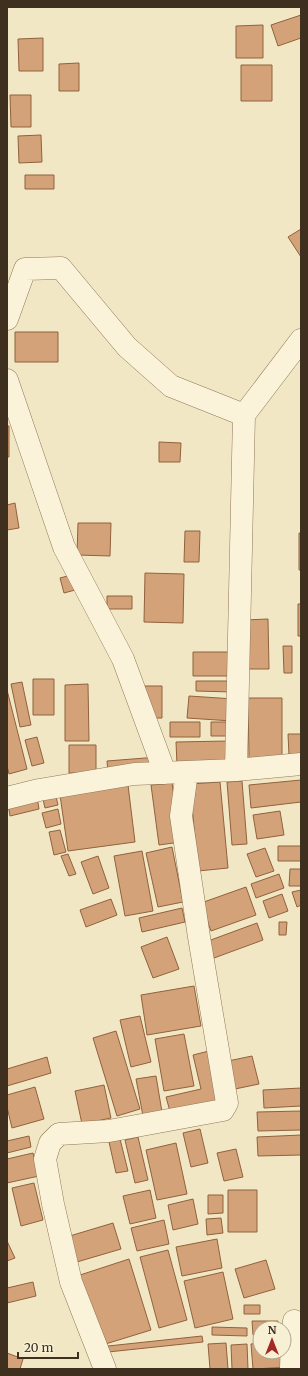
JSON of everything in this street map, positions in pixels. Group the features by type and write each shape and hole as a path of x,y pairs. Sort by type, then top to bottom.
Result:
{"street":[{"path":"7,319 25,268 61,268 127,348 171,386 244,415"},
{"path":"236,770 244,415 301,340"},
{"path":"7,380 64,547 123,659 165,773"},
{"path":"7,798 39,790 134,774 236,770 301,764"},
{"path":"105,1369 71,1282 53,1204 45,1159 50,1143 59,1134 109,1131 172,1120 223,1110 227,1103 199,937 181,816 187,772"},
{"path":"291,1369 294,1321"}],"building":[{"path":"301,15 301,38 278,46 271,25"},
{"path":"263,25 263,58 236,58 236,26"},
{"path":"43,38 43,71 19,71 18,39"},
{"path":"79,63 79,91 59,91 59,64"},
{"path":"241,65 272,65 272,101 241,101"},
{"path":"10,95 31,95 31,127 11,127"},
{"path":"41,135 42,162 19,163 18,136"},
{"path":"25,175 54,175 54,189 25,189"},
{"path":"301,229 301,257 288,237"},
{"path":"15,332 58,332 58,362 15,362"},
{"path":"7,426 9,426 9,457 7,457"},
{"path":"159,442 181,443 180,462 159,462"},
{"path":"15,503 19,528 7,530 7,505"},
{"path":"78,523 111,523 110,556 77,555"},
{"path":"185,531 200,531 199,562 184,562"},
{"path":"299,533 301,533 301,570 299,570"},
{"path":"145,573 184,574 183,623 144,622"},
{"path":"75,574 79,589 64,593 60,578"},
{"path":"107,596 132,596 132,609 107,609"},
{"path":"298,604 301,604 301,636 298,636"},
{"path":"268,619 269,669 245,669 245,620"},
{"path":"283,646 292,646 292,673 284,673"},
{"path":"193,652 234,652 235,676 193,676"},
{"path":"33,679 54,679 54,715 33,715"},
{"path":"196,681 232,681 232,692 196,691"},
{"path":"22,682 31,725 20,727 11,684"},
{"path":"88,684 89,741 65,741 65,685"},
{"path":"145,686 162,686 162,718 145,718"},
{"path":"7,690 27,769 9,774 7,766"},
{"path":"189,696 234,699 232,721 187,718"},
{"path":"248,698 282,698 282,758 249,758"},
{"path":"170,722 200,722 200,737 170,737"},
{"path":"211,722 229,722 230,736 211,736"},
{"path":"288,734 301,734 301,755 289,755"},
{"path":"37,737 44,763 32,766 25,740"},
{"path":"228,741 228,765 177,765 176,742"},
{"path":"69,745 96,745 96,773 69,773"},
{"path":"158,757 159,769 108,773 107,761"},
{"path":"301,780 301,802 251,808 249,785"},
{"path":"242,781 247,844 232,845 227,782"},
{"path":"220,782 228,868 198,871 190,784"},
{"path":"172,783 181,842 159,845 151,785"},
{"path":"128,785 135,842 68,851 60,795"},
{"path":"55,792 58,805 45,808 42,795"},
{"path":"37,797 39,809 10,816 8,804"},
{"path":"58,809 61,824 46,828 42,813"},
{"path":"280,811 284,835 257,839 253,815"},
{"path":"60,830 66,852 54,855 49,832"},
{"path":"278,846 301,846 301,861 278,861"},
{"path":"172,847 183,902 158,907 146,853"},
{"path":"265,848 274,871 256,877 247,854"},
{"path":"142,851 153,911 125,916 114,856"},
{"path":"68,854 76,874 69,876 61,856"},
{"path":"98,856 109,888 93,894 81,862"},
{"path":"290,869 301,869 301,886 289,886"},
{"path":"279,874 284,888 256,898 251,884"},
{"path":"246,887 256,915 211,931 201,903"},
{"path":"301,890 301,905 297,907 292,892"},
{"path":"282,894 288,911 269,918 263,901"},
{"path":"111,899 117,915 86,927 80,910"},
{"path":"182,908 185,922 142,932 139,918"},
{"path":"279,922 287,922 286,935 279,935"},
{"path":"257,923 263,940 214,958 208,941"},
{"path":"167,937 179,969 153,978 141,947"},
{"path":"194,986 201,1026 147,1035 141,995"},
{"path":"140,1016 151,1062 131,1067 120,1020"},
{"path":"116,1031 140,1109 117,1116 93,1038"},
{"path":"184,1034 194,1086 164,1091 155,1039"},
{"path":"209,1051 222,1104 171,1115 166,1097 201,1089 193,1055"},
{"path":"252,1056 259,1084 235,1089 228,1061"},
{"path":"47,1057 51,1073 7,1086 7,1069"},
{"path":"156,1076 162,1112 143,1116 136,1079"},
{"path":"104,1085 111,1118 82,1124 75,1091"},
{"path":"35,1087 44,1119 12,1128 7,1107 7,1095"},
{"path":"301,1088 301,1106 264,1108 263,1090"},
{"path":"301,1111 301,1130 258,1131 257,1112"},
{"path":"200,1129 208,1163 191,1167 183,1133"},
{"path":"301,1135 301,1155 258,1156 257,1137"},
{"path":"29,1136 31,1147 7,1153 7,1141"},
{"path":"138,1137 148,1180 135,1183 125,1140"},
{"path":"120,1139 128,1171 116,1173 109,1142"},
{"path":"176,1143 187,1194 157,1200 146,1150"},
{"path":"236,1149 243,1177 224,1181 217,1153"},
{"path":"33,1153 39,1176 7,1183 7,1159"},
{"path":"34,1183 43,1220 21,1226 12,1188"},
{"path":"150,1190 156,1218 130,1224 123,1196"},
{"path":"228,1190 257,1190 257,1232 228,1232"},
{"path":"208,1195 223,1195 223,1213 208,1214"},
{"path":"193,1199 198,1224 173,1230 168,1205"},
{"path":"221,1218 223,1233 207,1235 206,1219"},
{"path":"164,1220 169,1244 137,1251 131,1228"},
{"path":"113,1223 121,1249 70,1264 63,1238"},
{"path":"217,1239 222,1268 182,1276 176,1247"},
{"path":"7,1241 15,1258 7,1261"},
{"path":"168,1250 187,1320 159,1328 140,1257"},
{"path":"129,1259 151,1330 99,1346 77,1276"},
{"path":"266,1260 275,1289 244,1298 235,1269"},
{"path":"223,1272 233,1319 195,1328 184,1281"},
{"path":"33,1282 36,1296 7,1303 7,1288"},
{"path":"244,1305 260,1305 260,1314 244,1314"},
{"path":"212,1327 247,1328 247,1336 212,1335"},
{"path":"202,1336 203,1342 108,1352 108,1346"},
{"path":"226,1343 228,1369 210,1369 208,1344"},
{"path":"247,1344 248,1369 232,1369 231,1345"},
{"path":"7,1353 23,1359 20,1369 7,1369"},
{"path":"252,1360 287,1360 290,1367 253,1369"}]}
